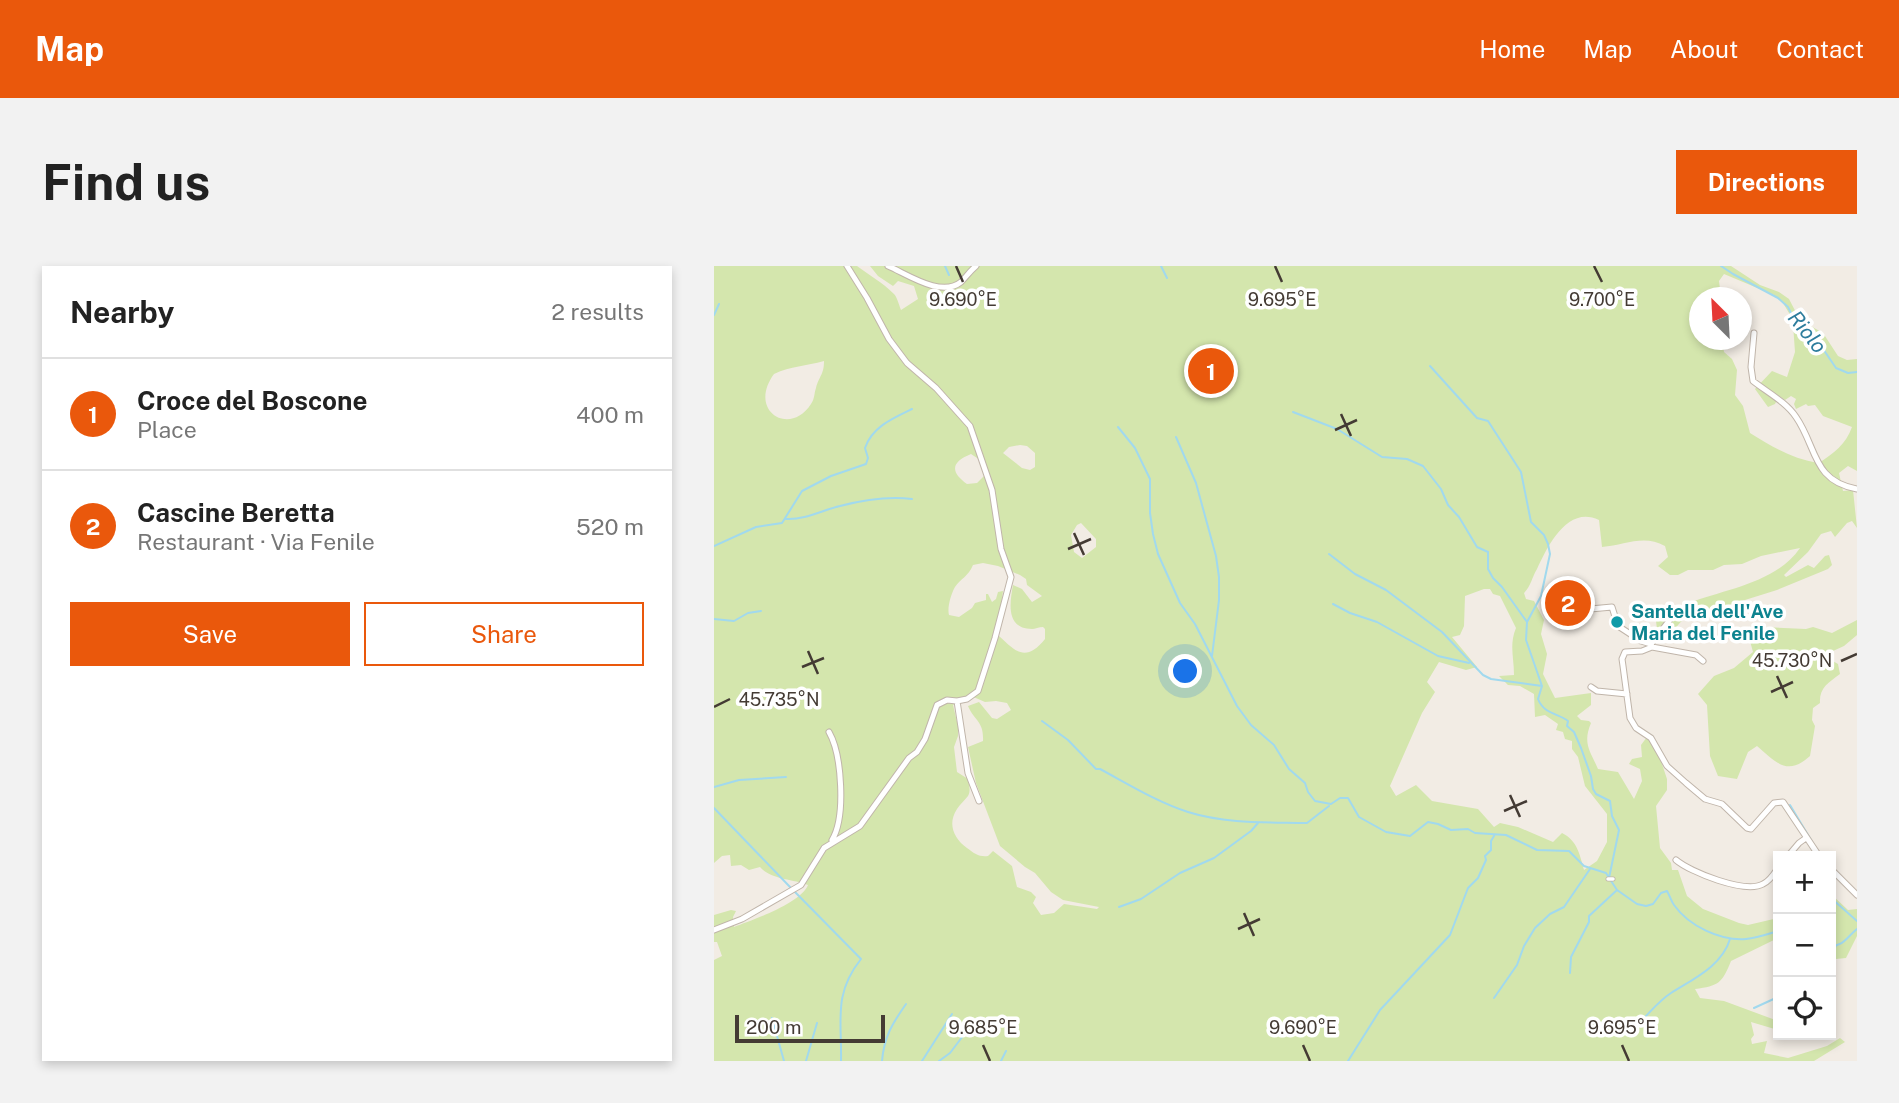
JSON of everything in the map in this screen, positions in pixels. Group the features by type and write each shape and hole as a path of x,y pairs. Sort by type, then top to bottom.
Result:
{"street":[{"path":"714,930 742,919 801,885 816,857 831,843 860,826 909,758 918,752 937,705 947,700 967,699 978,691 1011,577 1001,549 992,489 970,426 888,339 847,266"},
{"path":"888,266 943,288 953,287 961,282 976,266"},
{"path":"1754,333 1751,366 1753,381 1796,416 1826,475 1837,483 1857,489"},
{"path":"1550,607 1569,611 1612,607 1618,626 1641,641 1651,646 1696,655 1703,661"},
{"path":"1669,621 1651,646 1642,651 1625,652 1622,659 1630,718 1636,728 1651,738 1667,766 1705,799 1722,804 1742,825 1751,830 1779,801 1786,806 1815,851"},
{"path":"1591,687 1597,691 1627,694"},
{"path":"957,701 968,773 979,801"},
{"path":"829,732 836,744 840,785 839,829 831,843"},
{"path":"1792,851 1806,838"},
{"path":"1676,860 1697,873 1752,887 1767,882 1773,874"},
{"path":"1836,874 1857,895"}],"green space":[{"path":"714,266 857,266 894,294 901,310 918,299 914,286 898,281 893,286 878,276 870,266 1731,266 1760,285 1789,299 1800,320 1823,333 1838,356 1847,360 1857,359 1857,471 1848,466 1839,473 1843,491 1853,490 1857,528 1852,521 1835,537 1831,531 1821,534 1808,552 1784,575 1786,577 1808,565 1814,568 1829,555 1832,565 1828,569 1777,590 1697,615 1687,615 1670,634 1657,641 1649,636 1657,629 1656,621 1663,615 1764,577 1790,560 1800,548 1761,556 1742,564 1724,565 1713,570 1688,570 1678,575 1670,575 1658,566 1668,557 1665,546 1642,541 1602,547 1599,520 1588,517 1578,518 1560,530 1524,593 1526,599 1534,601 1544,620 1541,634 1547,654 1543,674 1555,698 1591,693 1591,705 1577,716 1591,723 1587,742 1598,769 1618,772 1634,799 1642,781 1640,769 1629,764 1632,759 1642,757 1641,745 1647,737 1658,752 1667,779 1667,790 1656,806 1660,848 1671,863 1672,870 1678,870 1687,896 1703,909 1739,923 1748,925 1773,919 1773,940 1731,961 1719,982 1695,989 1700,998 1724,1001 1773,1019 1773,1029 1751,1022 1754,1035 1752,1044 1767,1041 1764,1053 1788,1058 1827,1046 1840,1038 1845,1042 1814,1061 714,1061 714,960 722,956 717,942 714,942 714,915 736,911 733,917 734,927 787,904 804,892 808,885 776,877 760,867 749,870 741,865 731,866 730,855 722,856 714,863","holes":["1724,274 1774,295 1789,313 1793,324 1795,352 1787,377 1772,371 1755,389 1768,407 1775,404 1779,396 1785,400 1791,396 1796,399 1796,409 1806,404 1815,405 1823,416 1852,427 1839,448 1819,463 1791,455 1750,433 1743,406 1735,395 1737,370 1724,350 1689,350 1689,287 1720,287 1719,281","824,361 813,400 802,414 783,419 774,415 765,399 767,387 774,374","1027,446 1035,453 1035,467 1030,470 1022,468 1003,453 1009,447","971,454 980,460 984,476 977,483 967,484 955,468 960,460","1081,523 1096,539 1096,547 1082,558 1074,552 1071,535","983,563 998,566 1020,575 1026,579 1027,585 1042,596 1032,602 1022,589 1013,585 1013,620 1023,628 1045,629 1045,639 1038,647 1026,653 1020,652 997,634 1003,591 998,592 992,602 986,594 986,600 975,603 959,617 949,615 954,590 973,565","1484,589 1490,589 1493,594 1500,596 1516,628 1512,646 1514,675 1499,676 1508,685 1520,686 1534,694 1535,717 1545,715 1558,724 1556,730 1563,732 1565,739 1572,741 1572,749 1578,757 1585,786 1607,814 1607,842 1597,861 1584,870 1574,844 1562,833 1553,842 1518,827 1500,823 1494,827 1478,809 1432,801 1416,785 1396,796 1390,786 1422,713 1435,692 1427,682 1439,662 1466,670 1477,667 1452,637 1460,635 1464,626 1465,596","969,695 985,702 1007,703 1011,710 997,719 992,718 979,702 968,706 981,725 983,734 983,741 968,747 976,783 1000,846 1035,873 1051,892 1063,900 1099,907 1097,909 1064,904 1054,913 1041,915 1033,903 1036,897 1017,887 1012,866 993,851 988,856 980,855 959,840 953,831 954,815 970,790 968,779 957,772 954,747 958,726 953,705"]},
{"path":"1857,620 1857,635 1833,651 1831,660 1838,664 1840,674 1825,686 1820,703 1813,708 1812,720 1815,726 1810,756 1795,766 1782,765 1757,746 1748,752 1737,779 1718,776 1710,756 1707,705 1698,694 1714,676 1734,668 1753,652 1747,630 1763,627 1813,627 1832,633"},
{"path":"1836,899 1848,910 1857,909 1857,936 1846,958 1836,959"}],"waterway":[{"path":"945,266 949,275"},
{"path":"1161,266 1167,278"},
{"name":"Riolo","path":"1721,266 1778,298 1817,340 1836,368 1848,373 1857,372"},
{"path":"714,315 719,304"},
{"path":"1430,366 1477,418 1488,421 1521,472 1531,522 1544,535 1550,554 1541,596 1527,622"},
{"path":"714,546 756,527 782,523 802,491 831,476 866,464 868,458 865,448 873,434 884,424 912,409"},
{"path":"1293,412 1337,429 1382,457 1407,459 1423,466 1441,489 1448,505 1459,517 1477,547 1488,552 1488,569 1493,578 1527,622 1526,640 1542,686 1538,699 1547,710 1568,721 1567,726 1574,732 1581,748 1593,789 1596,794 1610,801 1612,816 1619,830 1609,878"},
{"path":"1118,427 1135,448 1150,479 1153,534 1158,554 1180,603 1195,624 1237,706 1251,725 1274,745 1289,769 1305,783 1315,801 1331,804 1340,798 1348,798 1359,817 1386,832 1410,836 1428,822 1451,830 1468,829 1475,833 1506,835 1537,850 1569,851 1584,866 1606,873 1617,890 1637,904 1653,904 1661,893 1667,891 1680,913 1697,926 1716,935 1746,939 1773,932"},
{"path":"1176,437 1196,483 1216,556 1219,600 1212,656"},
{"path":"786,519 800,518 867,500 912,499"},
{"path":"1329,554 1355,574 1386,590 1442,632 1483,675 1491,679 1542,686"},
{"path":"1333,604 1377,622 1438,656 1469,663"},
{"path":"714,619 734,621 748,613 761,611"},
{"path":"1042,721 1068,740 1096,769 1188,812 1232,820 1307,823 1329,806"},
{"path":"714,787 739,780 786,777"},
{"path":"1790,805 1818,851"},
{"path":"714,808 791,888"},
{"path":"1119,907 1141,899 1180,873 1214,858 1258,823"},
{"path":"1348,1061 1380,1010 1450,935 1468,888 1478,878 1486,860 1485,856 1491,850 1494,836"},
{"path":"1494,998 1517,965 1535,928 1550,914 1564,907 1590,869"},
{"path":"1570,973 1571,957 1589,922 1589,916 1617,890"},
{"path":"795,892 861,959 846,984 843,996 840,1020 841,1061"},
{"path":"1836,902 1857,921"},
{"path":"1836,945 1842,943 1857,929"},
{"path":"1642,1020 1659,1002 1714,964 1730,939"},
{"path":"1754,1008 1773,999"},
{"path":"882,1061 890,1031 906,1004"},
{"path":"922,1061 952,1014"},
{"path":"772,1018 784,1061"},
{"path":"806,1061 817,1023"},
{"path":"939,1061 950,1053 969,1028"},
{"path":"1001,1061 1006,1051"}],"place":[{"name":"Croce del Boscone","path":"1211,371"},
{"name":"Cascine Beretta","path":"1568,603"},
{"name":"Santella dell'Ave Maria del Fenile","path":"1617,622"}]}
